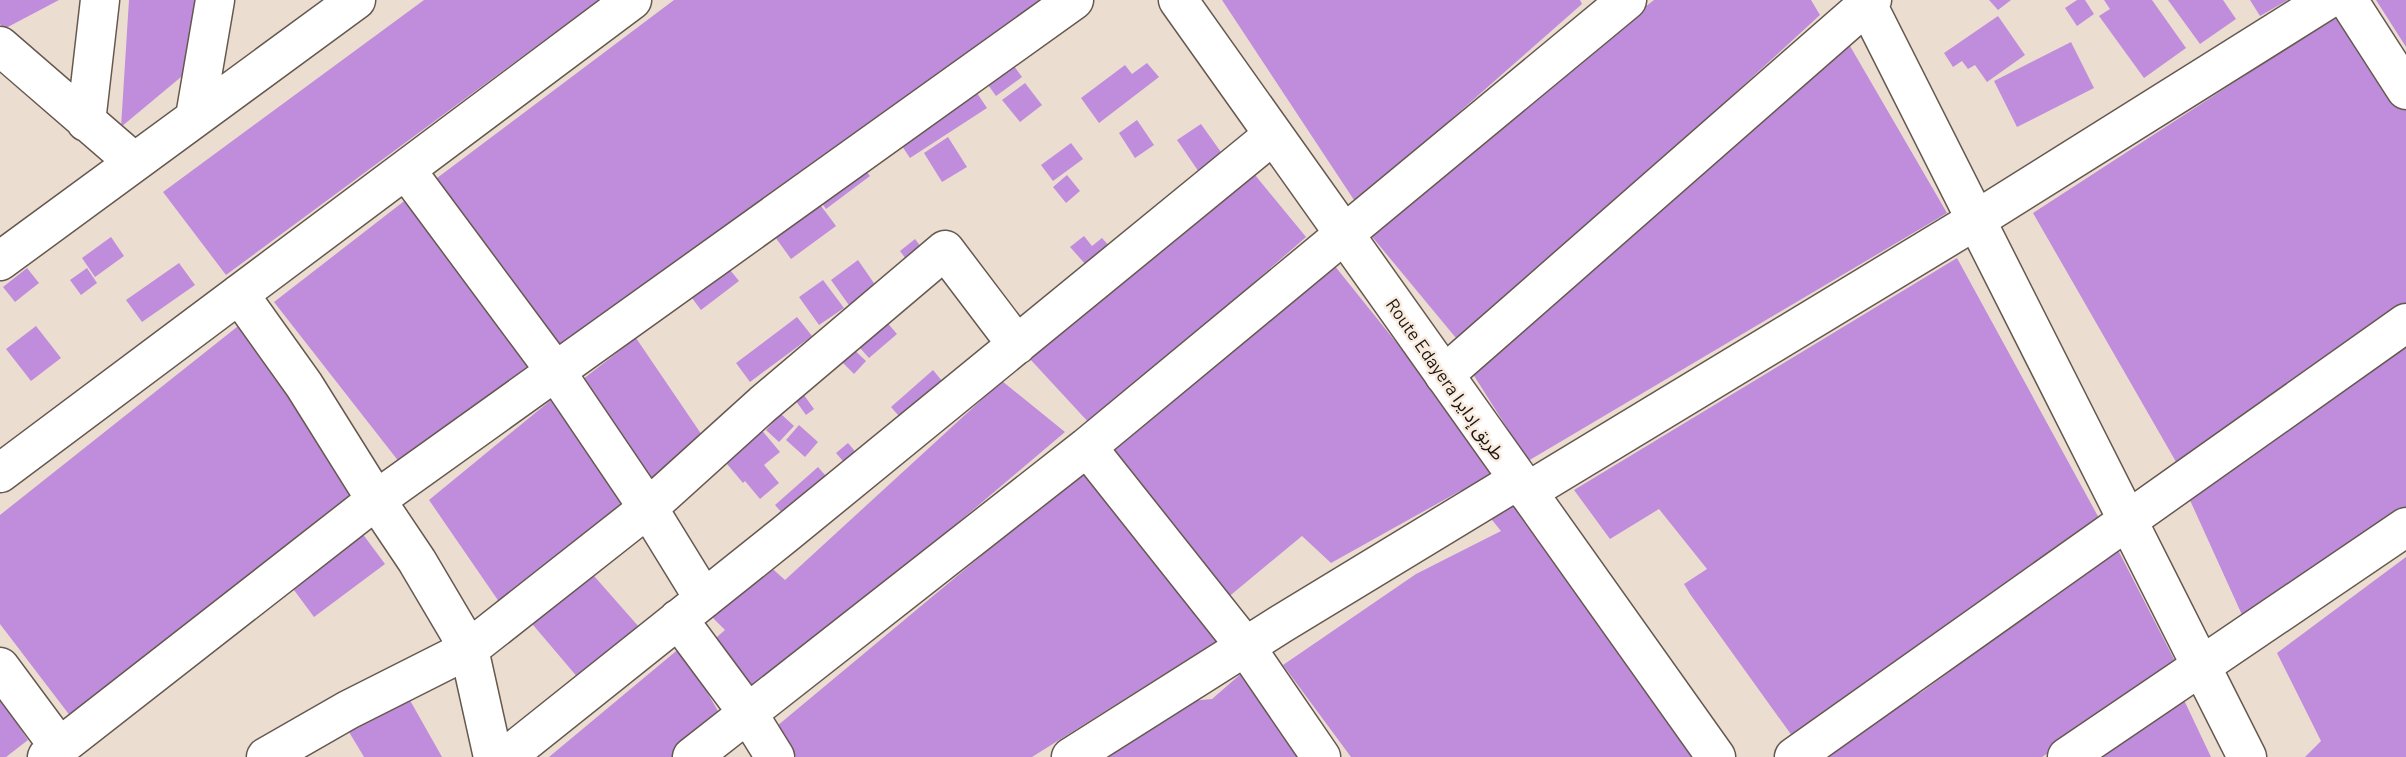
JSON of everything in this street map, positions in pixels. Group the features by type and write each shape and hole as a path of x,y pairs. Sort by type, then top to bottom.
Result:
{"street":[{"path":"86,122 100,0"},
{"path":"195,117 215,0"},
{"path":"0,261 356,0"},
{"path":"0,473 632,0"},
{"path":"0,667 53,752 376,500 1074,0"},
{"name":"Route Edayera طريق إدايرا","path":"1178,0 1710,755"},
{"path":"1070,757 1245,646 1976,220 2327,0"},
{"path":"2348,0 2406,90"},
{"path":"1444,375 1868,1 2199,666 2247,757"},
{"path":"692,757 1087,447 1343,234 1607,6"},
{"path":"0,46 134,162"},
{"path":"506,757 1273,135"},
{"path":"405,170 556,372 648,509 691,609 747,712 775,757"},
{"path":"266,757 348,710 469,649 648,509 763,404 945,250 1017,345"},
{"path":"239,294 304,384 417,561 469,649 492,757"},
{"path":"1794,757 2406,323"},
{"path":"1087,447 1245,646 1321,757"},
{"path":"2067,757 2406,527"}],"building":[{"path":"0,0 59,0 4,29 0,24"},
{"path":"129,0 204,0 193,67 121,127"},
{"path":"424,0 599,0 226,275 163,192"},
{"path":"674,0 1061,0 569,361 433,181"},
{"path":"1222,0 1580,0 1582,4 1356,203"},
{"path":"1654,0 1811,0 1820,15 1461,344 1364,227"},
{"path":"1989,0 2011,0 1998,10"},
{"path":"2077,0 2085,0 2094,14 2077,26 2065,8"},
{"path":"2104,0 2152,0 2186,48 2144,78 2099,16 2110,9"},
{"path":"2168,0 2223,0 2236,19 2200,44"},
{"path":"2250,0 2288,0 2260,16"},
{"path":"2376,0 2406,0 2406,47"},
{"path":"2346,10 2406,101 2406,304 2179,467 2033,213"},
{"path":"1998,16 2025,55 1987,82 1975,65 1968,69 1962,61 1953,67 1944,53"},
{"path":"2071,42 2094,88 2017,127 1994,81"},
{"path":"1850,46 1947,213 1528,461 1471,371"},
{"path":"1011,62 1022,77 996,96 986,82"},
{"path":"1147,63 1159,77 1099,123 1081,98 1125,65 1132,74"},
{"path":"1025,83 1042,105 1020,122 1002,100"},
{"path":"973,87 987,108 910,158 896,137"},
{"path":"1137,120 1154,145 1135,158 1119,133"},
{"path":"1201,124 1228,162 1203,178 1177,140"},
{"path":"948,137 967,167 942,182 924,153"},
{"path":"1071,143 1083,159 1053,181 1041,165"},
{"path":"859,163 870,176 826,209 816,195"},
{"path":"1067,175 1080,191 1066,203 1053,187"},
{"path":"1255,175 1306,237 1091,425 1030,359"},
{"path":"810,191 836,226 791,259 765,223"},
{"path":"412,195 545,372 414,481 274,302"},
{"path":"1084,236 1092,246 1102,238 1110,247 1087,266 1070,247"},
{"path":"111,237 124,256 95,277 82,258"},
{"path":"915,239 927,255 912,267 900,251"},
{"path":"1957,258 2100,520 1795,740 1684,584 1707,569 1659,509 1610,539 1574,490"},
{"path":"858,260 878,289 851,308 831,280"},
{"path":"1330,260 1502,474 1471,501 1460,491 1331,563 1302,536 1226,599 1106,453"},
{"path":"179,263 195,285 142,322 126,300"},
{"path":"726,265 739,281 701,310 689,294"},
{"path":"27,268 39,283 15,302 3,287"},
{"path":"87,268 97,283 81,295 70,280"},
{"path":"823,280 844,308 819,325 799,297"},
{"path":"879,313 897,334 869,358 851,338"},
{"path":"797,317 812,336 750,382 736,363"},
{"path":"242,323 359,505 71,717 0,624 0,515"},
{"path":"36,326 61,358 31,381 6,349"},
{"path":"636,338 708,444 650,492 578,383"},
{"path":"844,340 866,361 854,374 832,352"},
{"path":"2406,343 2406,514 2248,628 2189,498"},
{"path":"933,370 947,387 905,423 891,407"},
{"path":"1002,381 1065,432 752,697 709,644 725,630 709,614 766,563 785,580"},
{"path":"796,384 814,409 806,415 788,390"},
{"path":"551,400 631,504 504,609 429,500"},
{"path":"781,414 794,426 779,442 766,430"},
{"path":"754,421 780,452 764,465 779,483 760,499 717,452"},
{"path":"799,425 818,442 805,457 786,440"},
{"path":"848,443 859,456 848,467 836,453"},
{"path":"1089,466 1217,641 1032,757 796,757 777,726"},
{"path":"818,467 833,484 790,522 775,505"},
{"path":"1520,496 1692,757 1351,757 1283,665 1416,574 1501,531 1488,515"},
{"path":"359,529 385,564 314,617 288,582"},
{"path":"2117,548 2178,667 2042,757 1806,757 1922,692"},
{"path":"2406,557 2406,757 2305,757 2321,741 2277,653"},
{"path":"587,568 639,627 579,679 528,619"},
{"path":"681,647 722,718 676,757 549,757"},
{"path":"1243,672 1306,757 1104,757 1180,702 1212,699"},
{"path":"407,695 442,757 364,757 346,727"},
{"path":"0,699 28,740 6,757 0,757"},
{"path":"2184,700 2211,757 2096,757"}]}
